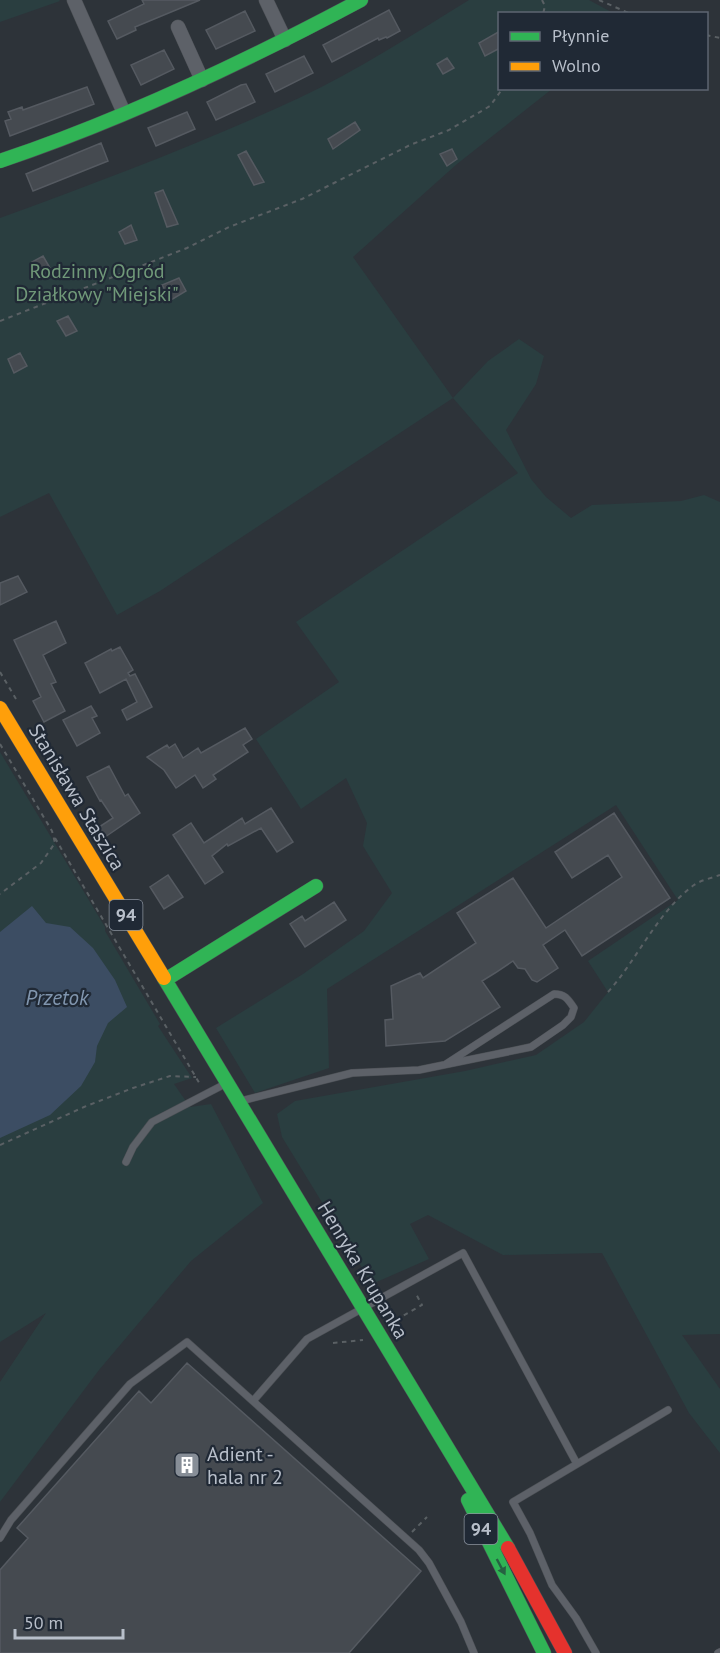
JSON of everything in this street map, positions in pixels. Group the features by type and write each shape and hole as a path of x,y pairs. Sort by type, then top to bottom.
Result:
{"main road":[{"path":"0,161 202,80 361,0"},
{"name":"Stanisława Staszica","path":"0,708 251,1122"},
{"path":"165,980 316,886"},
{"name":"Henryka Krupanka","path":"251,1122 440,1438 495,1525 565,1653"},
{"name":"Henryka Krupanka","path":"440,1438 481,1529 544,1653"}],"street":[{"path":"74,0 124,113"},
{"path":"266,0 285,40"},
{"path":"178,27 202,80"}],"lane":[{"path":"239,1101 352,1073 419,1070 531,1047 563,1025 571,1017 574,1008 568,998 561,994 554,994 446,1064"},
{"path":"126,1162 133,1146 152,1122 227,1083"},
{"path":"253,1401 307,1339 463,1253 577,1464"},
{"path":"0,1538 11,1520 130,1384 187,1342 418,1550 429,1563 474,1653"},
{"path":"596,1653 576,1618 552,1585 530,1533 513,1502 668,1410"}],"path":[{"path":"599,0 626,12"},
{"path":"0,321 187,248 229,227 302,200 410,145 459,124 490,106 502,90"},
{"path":"0,744 206,1093"},
{"path":"0,894 42,863 54,847 55,838"},
{"path":"609,992 626,972 634,955 678,900 695,884 720,875"},
{"path":"0,1145 84,1107 133,1088 170,1076 196,1077"},
{"path":"397,1327 394,1321 422,1305 409,1283"},
{"path":"333,1343 368,1340"},
{"path":"406,1539 427,1517"}],"green space":[{"path":"0,0 59,0 60,1 0,22"},
{"name":"Rodzinny Ogród Działkowy \"Miejski\"","path":"469,0 589,0 611,12 498,12 498,90 551,90 457,164 353,257 453,398 160,591 117,615 49,493 0,517 0,218 226,131 299,98 364,64"},
{"path":"519,339 544,356 536,384 506,430 531,479 546,497 571,518 592,505 681,501 704,495 720,502 720,1334 682,1335 720,1389 720,1453 689,1413 602,1253 503,1255 428,1215 410,1224 429,1259 372,1284 282,1137 277,1114 295,1101 465,1071 536,1055 584,1022 608,992 588,961 678,900 616,805 327,989 329,1068 255,1093 216,1028 303,974 364,931 392,893 363,846 367,823 346,778 301,809 256,739 339,682 296,622 518,473 453,398 488,361"},
{"path":"0,752 105,927 105,931 160,1024 158,1026 192,1078 174,1084 190,1107 211,1104 263,1203 191,1261 99,1370 0,1502 0,1382 46,1313 0,1342"}],"water":[{"name":"Przetok","path":"32,906 46,923 70,927 93,948 115,980 127,1007 108,1023 97,1046 95,1062 81,1086 50,1115 0,1138 0,932"}],"building":[{"path":"142,0 200,0 135,27 136,30 117,39 108,21 144,4"},
{"path":"389,10 400,31 387,38 379,40 378,38 332,62 323,45"},
{"path":"245,11 255,31 216,49 206,30"},
{"path":"498,32 498,49 485,56 479,43"},
{"path":"164,50 174,69 141,85 131,65"},
{"path":"304,56 313,73 275,92 266,74"},
{"path":"447,58 454,68 443,74 437,64"},
{"path":"246,84 255,102 216,120 207,102"},
{"path":"87,87 94,104 10,136 5,121 11,119 8,112 22,107 23,110"},
{"path":"187,112 195,129 156,146 148,128"},
{"path":"355,122 360,130 333,149 328,139"},
{"path":"101,143 108,161 33,191 26,174"},
{"path":"452,149 457,159 447,166 440,154"},
{"path":"246,151 264,182 254,185 238,155"},
{"path":"163,190 178,224 167,227 155,193"},
{"path":"131,225 137,240 125,244 119,232"},
{"path":"43,256 50,268 39,274 32,262"},
{"path":"179,278 186,291 171,300 162,285"},
{"path":"68,316 77,331 66,336 57,321"},
{"path":"20,353 27,366 14,373 8,359"},
{"path":"18,576 27,592 0,605 0,583"},
{"path":"56,621 66,643 43,655 56,682 51,684 65,711 44,722 33,701 41,697 14,640"},
{"path":"120,647 133,670 128,673 130,676 135,674 152,707 127,720 122,710 137,702 126,679 100,693 85,663 111,649 112,651"},
{"path":"91,706 97,716 92,718 100,733 77,746 63,720"},
{"path":"245,728 252,739 243,745 248,752 213,775 216,779 203,788 195,775 176,788 164,770 147,757 167,745 169,748 175,744 183,758 198,748 201,753"},
{"path":"109,766 125,796 128,794 140,813 105,837 99,827 113,818 100,801 87,777"},
{"path":"271,808 293,842 277,852 261,828 228,846 227,844 212,856 223,872 205,884 173,835 191,823 204,843 242,818 245,824"},
{"path":"614,813 670,898 582,956 565,930 543,945 558,968 537,982 532,980 525,969 518,968 513,961 482,981 500,1007 445,1041 386,1046 385,1020 393,1019 391,986 420,973 423,978 476,943 457,913 513,878 546,928 622,877 608,855 572,878 555,852"},
{"path":"168,875 183,897 164,909 150,887"},
{"path":"334,902 346,920 305,947 290,924 302,916 305,921"},
{"name":"Adient - hala nr 2","path":"187,1363 421,1571 349,1653 0,1653 0,1570 28,1538 17,1528 139,1391 151,1403"}],"traffic: fast":[{"path":"0,161 93,127 184,88 361,0"},
{"path":"165,980 316,886"},
{"path":"164,978 508,1548"},
{"path":"468,1500 544,1653"}],"traffic: slow":[{"path":"0,708 164,978"}],"traffic: jam":[{"path":"508,1548 565,1653"}],"place":[{"name":"Adient - hala nr 2","path":"187,1465"}]}
